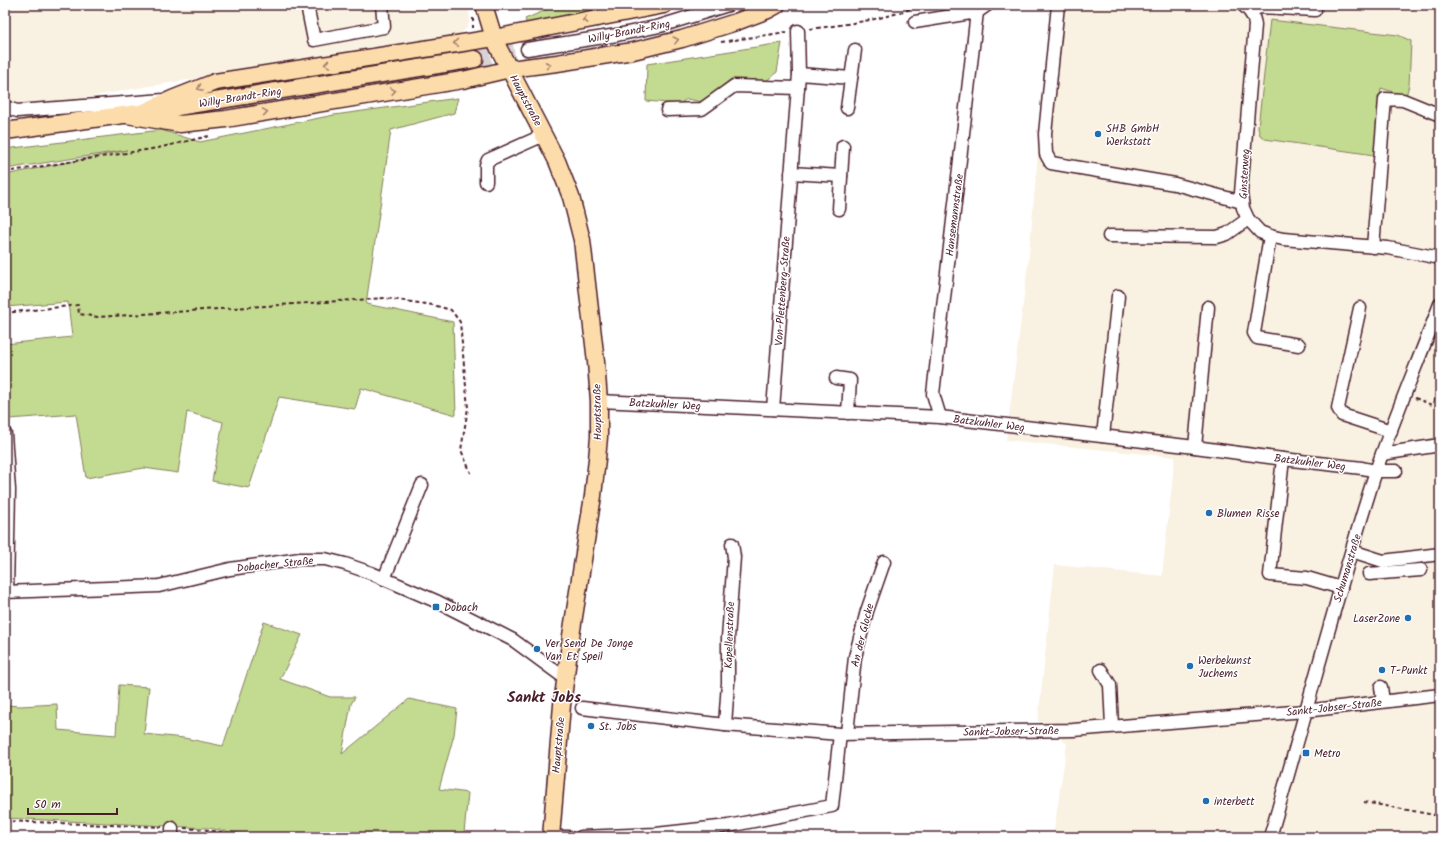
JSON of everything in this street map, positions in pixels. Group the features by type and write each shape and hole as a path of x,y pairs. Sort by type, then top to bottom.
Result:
{"main road":[{"name":"Hauptstraße","path":"484,5 494,38 557,161 571,197 582,240 596,362 598,437 594,488 562,705 551,837"},
{"path":"144,112 215,82 494,38 664,5"},
{"path":"128,115 180,124 226,119 463,80 510,69 633,51 682,39 736,22 777,5"},
{"name":"Willy-Brandt-Ring","path":"5,131 128,115 475,59"}],"street":[{"path":"307,5 314,40 384,27 382,5"},
{"name":"Willy-Brandt-Ring","path":"527,49 653,28 728,5"},
{"path":"1058,5 1045,134 1046,154 1051,163 1175,184 1242,202"},
{"path":"1247,9 1274,6 1315,10"},
{"path":"915,22 982,8"},
{"name":"Hansemannstraße","path":"940,417 933,394 982,8"},
{"name":"Ginsterweg","path":"1247,9 1254,18 1255,25 1241,187 1244,213 1248,219 1260,232 1283,239 1388,248 1440,258"},
{"name":"Von-Plettenberg-Straße","path":"773,409 799,74 798,31"},
{"path":"847,108 855,50"},
{"path":"799,74 851,78"},
{"path":"667,110 702,109 734,86 798,88"},
{"path":"1373,247 1385,98 1403,100 1440,115"},
{"path":"5,107 17,111 172,99"},
{"path":"486,182 486,165 488,160 544,135"},
{"path":"839,209 843,146"},
{"path":"791,173 841,176"},
{"path":"1109,236 1217,236 1227,234 1248,219"},
{"path":"1270,236 1254,334 1257,338 1299,345"},
{"path":"1103,436 1118,296"},
{"name":"Schumanstraße","path":"1270,837 1376,471 1390,431 1440,304"},
{"path":"1195,447 1208,307"},
{"path":"1360,308 1338,408 1342,415 1390,431"},
{"path":"836,378 850,380 848,413"},
{"name":"Batzkuhler Weg","path":"598,401 940,417 1195,447 1376,471 1396,472"},
{"path":"5,434 9,490 6,592"},
{"path":"1382,454 1440,445"},
{"path":"1283,459 1270,575 1307,578 1341,588"},
{"path":"384,579 422,485"},
{"name":"Kapellenstraße","path":"725,725 728,683 728,638 734,557 732,544"},
{"path":"1352,551 1383,561 1440,554"},
{"name":"Dobacher Straße","path":"6,592 159,586 230,569 300,559 324,559 345,564 384,579 435,601 514,640 566,679"},
{"name":"An der Glocke","path":"581,837 656,834 728,826 832,806 855,657 867,611 884,562"},
{"path":"1369,574 1421,570"},
{"path":"1101,670 1110,685 1112,726"},
{"path":"1381,687 1383,701"},
{"name":"Sankt-Jobser-Straße","path":"582,708 725,725 843,733 1073,730 1306,711 1440,695"},
{"path":"559,837 568,837"}],"path":[{"path":"798,31 875,20 902,13 920,5"},
{"path":"5,313 78,305 79,314 98,317 385,298 433,305 451,310 460,322 468,408 460,450 470,473"},
{"path":"1405,394 1432,405 1438,391"},
{"path":"1364,802 1440,816"},
{"path":"5,821 172,832 207,830 246,837"}],"shaded area":[{"path":"5,5 468,5 470,19 467,28 457,36 132,89 5,113"},
{"path":"1051,5 1440,5 1440,837 1053,837 1067,744 1038,721 1055,565 1162,576 1175,457 1006,440 1029,256"}],"green space":[{"path":"558,5 626,5 527,24 525,19"},
{"path":"1270,20 1398,35 1411,41 1409,85 1406,96 1381,88 1374,155 1265,139 1260,135 1258,128"},
{"path":"782,43 777,72 765,82 731,79 703,102 687,99 679,104 646,101 647,64"},
{"path":"458,98 454,113 391,130 366,304 453,322 456,415 361,388 355,409 279,397 249,488 212,481 223,422 187,412 178,473 144,468 86,478 76,414 9,419 5,379 5,344 72,337 68,302 5,307 5,175 127,150 5,169 5,149 161,130 200,142 334,115"},
{"path":"264,622 302,635 280,679 330,697 355,697 351,704 342,754 409,699 457,709 454,735 439,789 468,793 464,833 477,835 477,837 259,837 208,828 5,818 5,705 20,706 57,704 58,730 116,735 119,685 149,687 144,734 184,738 223,746"}],"tunnel":[{"path":"475,59 527,49"}],"place":[{"name":"SHB GmbH Werkstatt","path":"1098,134"},
{"name":"Blumen Risse","path":"1209,513"},
{"name":"Dobach","path":"436,607"},
{"name":"LaserZone","path":"1408,618"},
{"name":"Ver Send De Jonge Van Et Speil","path":"537,649"},
{"name":"Werbekunst Juchems","path":"1190,666"},
{"name":"T-Punkt","path":"1382,670"},
{"name":"St. Jobs","path":"591,726"},
{"name":"Metro","path":"1306,753"},
{"name":"interbett","path":"1206,801"}],"district":[{"name":"Sankt Jobs","path":"544,697"}]}
